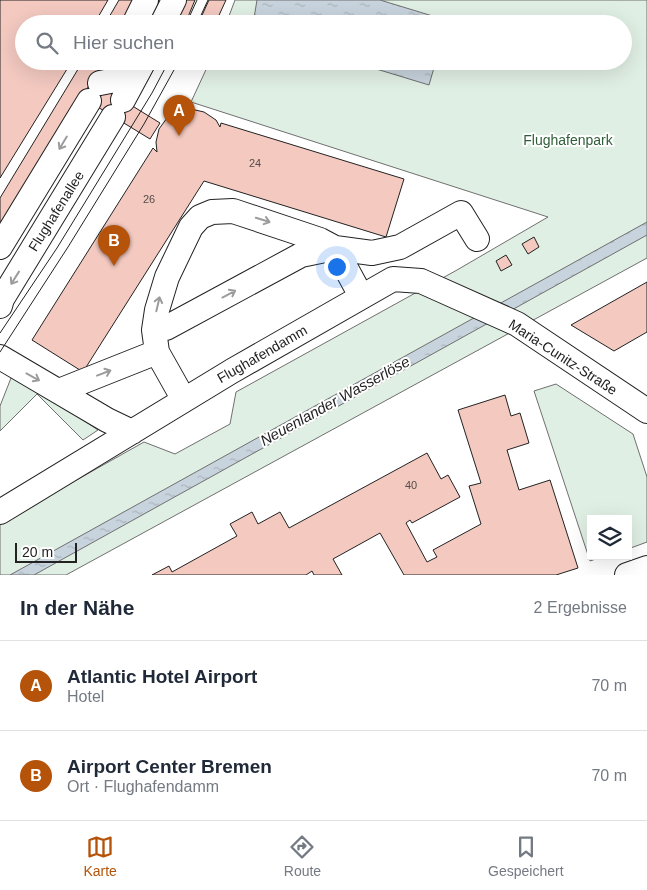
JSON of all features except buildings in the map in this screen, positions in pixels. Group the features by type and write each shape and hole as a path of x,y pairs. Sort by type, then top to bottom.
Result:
{"street":[{"path":"138,15 146,0"},
{"path":"166,15 174,0"},
{"name":"Flughafenallee","path":"0,247 108,70"},
{"path":"95,148 96,90 138,70"},
{"name":"Flughafenallee","path":"0,306 2,299 95,148 139,70"},
{"path":"184,400 156,341 157,310 167,277 191,226 200,217 212,212 233,211 320,240 335,248 361,296"},
{"path":"58,391 156,341 166,328 301,255 335,248 372,253 400,247 461,213 477,239"},
{"name":"Flughafendamm","path":"0,512 184,400 393,279"},
{"name":"Maria-Cunitz-Straße","path":"393,279 421,281 516,324 647,411"},
{"path":"2,360 106,420 132,432"},
{"path":"627,575 647,568"}],"green space":[{"name":"Flughafenpark","path":"235,0 647,0 647,258 66,575 0,575 0,523 144,442 175,454 230,424 236,392 457,270 548,217 191,102 206,70 632,70 632,15 229,15"},
{"path":"11,378 28,383 98,430 83,440 37,394 0,431 0,406"},
{"path":"556,384 633,434 647,477 647,542 632,548 632,515 587,515 587,552 534,391"}],"water":[{"path":"257,0 380,0 429,15 254,15"},
{"path":"380,70 433,70 429,85"},
{"name":"Neuenlander Wasserlöse","path":"647,222 647,235 34,575 10,575"}],"tram line":[{"path":"190,15 197,0"},
{"path":"201,15 208,0"},
{"path":"0,333 57,248 164,70"},
{"path":"0,352 144,124 174,70"}],"place":[{"name":"Atlantic Hotel Airport","path":"179,136"},
{"name":"Airport Center Bremen","path":"114,266"}]}
